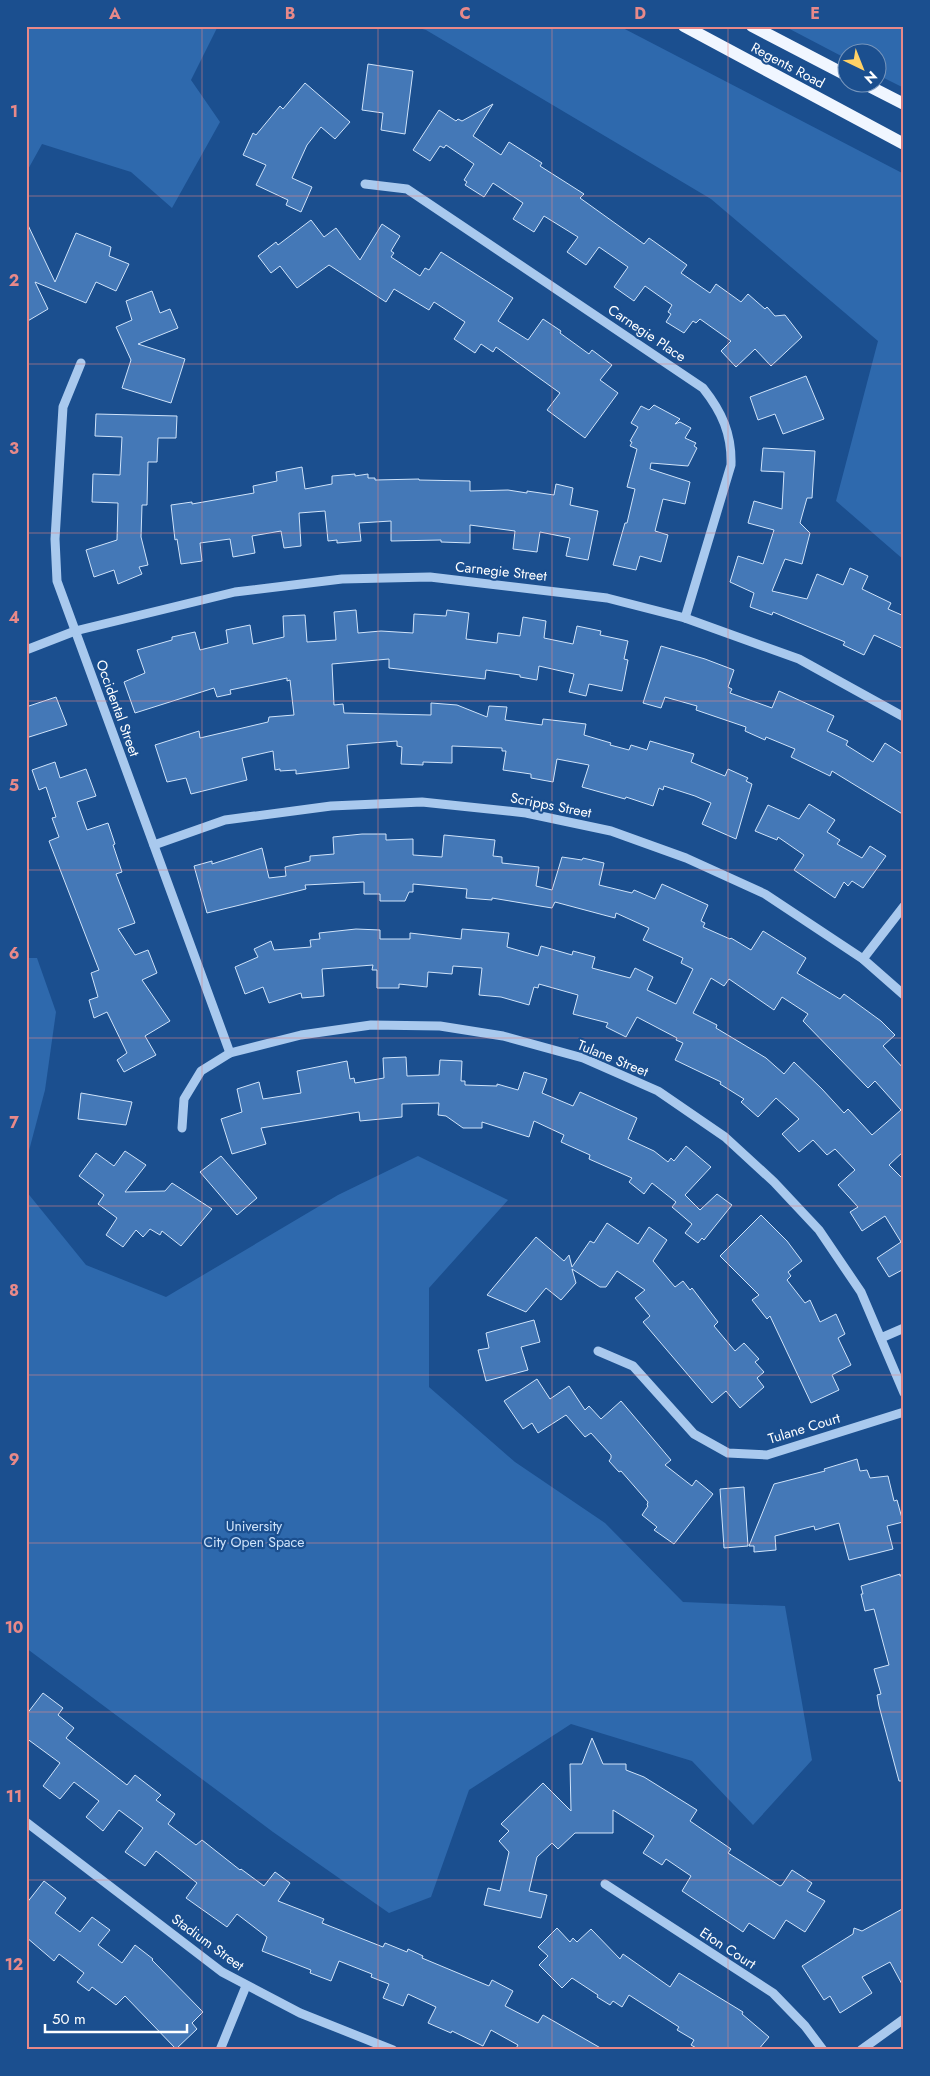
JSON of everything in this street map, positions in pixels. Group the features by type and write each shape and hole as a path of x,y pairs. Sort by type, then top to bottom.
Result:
{"main road":[{"name":"Regents Road","path":"684,26 904,144"},
{"name":"Regents Road","path":"752,26 838,71"},
{"path":"881,92 904,104"}],"street":[{"name":"Carnegie Place","path":"365,184 407,189 703,388 715,403 722,414 730,439 731,465 685,618"},
{"name":"Occidental Street","path":"81,363 63,407 55,540 57,582 230,1053"},
{"name":"Carnegie Street","path":"26,650 75,631 235,592 342,579 430,577 607,598 685,618 799,659 904,717"},
{"name":"Scripps Street","path":"154,845 226,820 331,806 422,802 526,812 611,831 686,858 765,894 863,959 904,994"},
{"path":"863,959 904,906"},
{"name":"Tulane Street","path":"182,1128 184,1099 201,1071 230,1053 301,1035 371,1025 440,1026 494,1035 583,1058 658,1091 725,1137 774,1182 819,1230 861,1292 904,1393"},
{"path":"881,1338 904,1328"},
{"name":"Tulane Court","path":"598,1351 633,1366 694,1434 728,1452 767,1455 904,1412"},
{"name":"Stadium Street","path":"26,1822 222,1972 300,2013 393,2050"},
{"name":"Eton Court","path":"605,1884 773,1994 805,2026 823,2050"},
{"path":"220,2050 246,1986"},
{"path":"861,2050 904,2019"}],"green space":[{"path":"26,26 218,26 191,80 220,122 172,208 131,172 42,144 26,173"},
{"path":"411,26 619,26 904,174 904,560 836,501 878,341 711,199 426,30"},
{"path":"784,26 904,26 904,88 888,80 888,42 838,42 838,54"},
{"path":"26,958 37,958 56,1012 45,1090 26,1162"},
{"name":"University City Open Space","path":"418,1156 508,1200 429,1288 429,1387 515,1462 605,1523 683,1602 785,1606 812,1760 753,1825 692,1761 571,1724 469,1790 431,1897 389,1913 273,1832 26,1648 26,1191 86,1265 166,1297 338,1195"}],"building":[{"path":"368,64 413,71 405,134 381,130 383,113 362,110"},
{"path":"305,83 350,122 335,139 321,127 307,145 292,178 312,187 301,212 286,205 288,200 256,185 266,165 243,155 253,133 256,135 280,106 283,109"},
{"path":"493,104 473,136 501,155 509,142 542,163 540,166 584,194 580,198 644,244 649,238 687,265 681,273 710,293 716,284 741,302 748,294 765,309 767,307 775,316 785,315 802,337 771,366 755,349 736,367 721,351 731,341 700,319 696,323 693,321 684,333 666,322 671,314 668,312 672,305 645,286 634,301 614,287 628,267 599,247 586,265 567,252 578,237 544,216 534,232 513,219 523,203 493,183 484,197 465,185 467,182 464,180 474,164 446,145 444,148 440,146 430,161 413,150 439,110 456,121 458,119 462,121"},
{"path":"311,220 324,237 336,228 360,260 382,224 400,236 391,251 394,253 391,257 420,276 425,268 429,270 441,252 513,298 498,321 528,340 543,319 589,354 592,350 612,365 600,380 618,393 585,438 547,410 560,393 496,347 493,352 481,344 475,353 454,339 465,322 434,302 429,310 394,289 386,302 329,265 297,288 280,266 271,273 258,256 276,242 278,245"},
{"path":"26,221 55,282 76,233 111,247 109,256 129,264 116,291 96,282 86,303 35,282 48,309 26,322"},
{"path":"152,291 160,313 170,309 178,328 138,344 185,359 171,403 122,388 131,360 116,327 132,320 126,301"},
{"path":"806,376 824,419 783,434 775,414 758,420 750,397"},
{"path":"654,405 680,419 675,424 680,422 691,428 685,438 696,443 694,446 697,448 688,466 651,463 650,469 690,482 685,504 663,499 655,531 668,535 661,562 640,556 636,570 613,565 625,523 627,523 635,489 627,487 637,449 630,446 632,442 630,441 638,427 631,423 641,406 649,410"},
{"path":"96,414 177,416 176,438 158,438 157,462 148,462 147,505 142,505 141,537 148,565 139,567 142,574 118,584 114,570 94,577 86,550 117,540 118,503 92,502 93,474 120,475 122,437 95,436"},
{"path":"763,448 815,451 812,498 807,498 800,523 810,533 802,564 785,559 772,591 807,599 817,574 843,585 850,568 868,576 862,589 891,603 888,609 904,616 904,649 874,635 864,655 843,645 845,642 773,612 772,615 750,607 754,593 730,582 738,556 763,564 774,530 748,523 754,501 782,509 784,472 761,471"},
{"path":"302,467 305,489 332,484 332,476 355,474 355,476 368,474 368,478 375,478 375,480 470,481 470,491 508,490 554,495 556,484 573,488 570,505 598,511 588,560 566,556 570,538 540,532 537,552 513,549 515,531 470,525 470,543 441,542 441,540 391,541 391,521 359,523 361,541 337,543 337,540 328,541 325,511 299,513 301,546 284,548 281,531 252,536 255,553 233,557 230,539 200,543 202,561 181,564 177,539 175,540 171,505 192,502 192,504 254,493 253,486 277,481 276,472"},
{"path":"356,610 358,633 381,631 413,633 414,614 446,616 447,610 469,613 466,639 497,643 498,633 520,636 523,617 546,621 544,638 573,644 577,626 601,631 600,635 628,641 624,659 628,660 622,691 589,684 586,696 569,692 574,674 539,666 537,680 520,677 520,675 486,670 485,679 389,668 389,659 332,664 334,705 343,704 344,713 431,715 431,703 457,705 487,717 489,706 507,707 505,720 542,725 543,719 586,724 584,735 611,743 610,745 629,750 631,745 647,750 650,741 694,754 691,762 725,776 728,769 748,778 746,781 752,784 736,839 702,824 711,803 695,796 664,786 663,790 659,788 653,806 626,797 625,799 582,787 589,765 557,759 553,782 531,778 531,774 503,770 506,751 502,751 502,748 452,746 452,763 423,762 423,765 401,764 402,747 397,746 397,741 347,745 349,768 296,774 296,770 275,770 273,751 242,758 247,780 191,794 186,778 167,782 155,745 199,731 200,738 268,722 269,717 294,715 290,680 287,681 287,678 230,690 231,694 217,697 214,688 135,713 124,682 145,673 137,650 172,640 172,637 195,632 200,650 228,643 226,630 250,625 253,644 284,637 283,616 305,615 307,642 336,640 334,612"},
{"path":"661,646 734,670 728,687 732,689 730,693 772,708 779,691 834,716 827,731 848,741 846,745 873,762 885,743 904,755 904,815 832,771 830,776 791,757 795,749 766,737 765,740 745,731 746,727 696,710 697,706 665,697 661,708 643,703"},
{"path":"56,697 67,725 26,738 26,707"},
{"path":"55,762 60,778 86,769 96,796 77,802 87,830 108,823 122,872 116,874 135,923 118,929 135,955 148,950 157,973 142,980 170,1021 145,1036 156,1055 124,1072 117,1060 127,1053 107,1012 94,1018 89,1000 98,997 91,973 99,970 49,841 59,837 52,818 56,817 46,787 39,790 32,770"},
{"path":"809,804 835,820 827,832 840,840 837,844 862,858 870,846 886,856 863,888 852,881 848,886 844,882 835,898 794,870 804,855 778,837 777,840 755,831 768,805 799,819"},
{"path":"386,834 386,840 413,839 413,855 442,857 444,835 495,840 493,856 502,857 502,863 539,867 536,886 552,890 562,857 582,860 583,858 604,863 599,885 632,893 634,890 655,899 662,884 708,905 701,921 705,923 703,927 731,938 751,950 763,931 806,958 797,973 840,999 844,994 881,1021 895,1035 883,1046 904,1069 904,1151 889,1165 904,1180 904,1269 889,1277 877,1258 901,1242 885,1216 862,1231 850,1212 858,1207 838,1185 855,1170 835,1149 827,1155 813,1140 799,1152 782,1134 799,1119 776,1098 758,1117 741,1102 744,1099 720,1084 721,1082 675,1060 683,1043 676,1040 677,1038 637,1017 626,1037 606,1027 608,1023 573,1014 578,995 539,984 538,988 534,987 529,1005 501,997 479,995 482,968 453,966 452,974 428,972 427,987 399,984 399,988 377,988 377,970 372,970 373,965 322,969 324,996 302,998 301,993 269,1003 263,987 245,994 235,967 258,957 254,949 271,941 274,950 311,947 310,940 320,939 319,933 356,929 380,930 380,939 410,939 410,933 461,939 462,929 509,933 507,947 538,956 541,946 572,955 573,951 595,957 592,968 630,978 635,968 653,977 647,990 676,1004 693,969 681,963 683,958 643,940 649,928 616,913 615,918 555,902 552,908 492,898 492,900 466,898 467,889 413,884 413,892 409,892 405,901 380,901 380,894 364,894 364,882 305,885 306,889 207,913 194,866 212,861 212,864 262,848 269,878 286,876 285,867 310,861 310,856 334,854 333,837","holes":["711,978 724,986 729,979 774,1010 782,997 808,1014 803,1021 868,1088 875,1081 901,1110 872,1135 848,1109 844,1113 794,1062 784,1074 766,1058 716,1028 717,1025 693,1013"]},
{"path":"406,1057 407,1076 439,1075 440,1060 462,1061 461,1081 465,1081 465,1085 497,1086 497,1084 518,1090 524,1072 547,1079 542,1093 573,1106 580,1092 600,1101 637,1118 628,1139 654,1151 668,1162 671,1158 674,1161 686,1146 711,1167 685,1195 700,1210 717,1194 732,1205 704,1240 702,1238 698,1243 685,1233 692,1224 672,1207 676,1202 652,1183 644,1194 629,1182 632,1178 589,1159 590,1155 561,1142 564,1135 534,1121 529,1137 482,1122 482,1128 463,1128 446,1116 438,1115 439,1103 402,1104 402,1117 360,1121 359,1112 261,1128 266,1144 232,1154 221,1119 242,1112 237,1089 259,1082 263,1099 301,1093 297,1071 347,1061 350,1079 354,1078 355,1083 384,1078 383,1058"},
{"path":"81,1093 132,1102 126,1125 78,1119"},
{"path":"125,1151 146,1165 125,1192 165,1191 172,1183 212,1209 181,1246 162,1231 160,1235 150,1229 143,1237 136,1230 123,1247 106,1235 117,1218 98,1204 104,1195 79,1176 96,1153 114,1166"},
{"path":"221,1156 257,1198 237,1215 200,1172"},
{"path":"761,1215 787,1241 802,1261 788,1272 791,1276 787,1280 805,1303 810,1300 820,1322 836,1314 845,1334 838,1338 851,1365 832,1375 839,1390 811,1403 770,1316 767,1319 752,1300 759,1295 720,1256"},
{"path":"607,1223 638,1244 649,1227 667,1240 653,1261 675,1287 683,1281 690,1290 692,1288 718,1322 714,1326 735,1351 744,1343 759,1359 755,1362 764,1372 757,1378 764,1387 740,1408 726,1391 712,1403 643,1322 650,1316 635,1298 645,1290 617,1271 606,1287 600,1287 572,1269 576,1283 561,1300 546,1288 526,1312 487,1295 536,1237 564,1261 569,1255 572,1267 590,1241 594,1243"},
{"path":"534,1320 540,1342 521,1347 528,1370 486,1381 478,1350 489,1348 486,1333"},
{"path":"537,1379 550,1399 569,1386 585,1410 589,1406 601,1419 621,1401 671,1460 665,1465 692,1486 696,1480 713,1494 674,1544 654,1530 657,1527 642,1515 648,1506 648,1502 621,1471 619,1472 609,1461 611,1455 591,1433 585,1437 566,1415 538,1433 532,1423 523,1429 504,1401"},
{"path":"857,1459 860,1471 867,1470 870,1478 888,1476 894,1501 897,1500 903,1522 887,1526 893,1549 849,1560 839,1523 815,1530 814,1526 775,1536 776,1550 754,1552 754,1546 749,1546 774,1484 825,1471 824,1469"},
{"path":"744,1487 748,1546 724,1548 720,1489"},
{"path":"900,1574 900,1576 904,1575 904,1781 899,1781 877,1695 881,1694 874,1669 889,1665 874,1609 865,1611 861,1594 863,1594 861,1586"},
{"path":"43,1693 63,1708 58,1715 74,1728 66,1738 127,1785 135,1775 161,1795 156,1800 175,1814 168,1824 196,1845 202,1840 264,1886 275,1872 290,1883 278,1901 324,1919 322,1923 383,1947 385,1943 407,1952 408,1949 423,1956 422,1958 489,1986 492,1980 513,1991 505,2006 538,2023 543,2015 604,2050 515,2050 518,2045 491,2030 483,2046 452,2031 451,2033 428,2023 436,2007 408,1994 403,2006 383,1998 389,1984 371,1977 372,1974 339,1961 331,1981 310,1973 311,1970 262,1951 267,1937 237,1914 227,1927 186,1898 197,1883 156,1851 145,1866 125,1852 143,1828 119,1810 103,1831 86,1817 99,1801 74,1782 60,1799 43,1786 60,1763 26,1738 26,1715"},
{"path":"592,1738 603,1764 626,1764 626,1770 644,1777 697,1810 690,1821 731,1849 728,1853 780,1886 792,1870 812,1883 807,1891 825,1901 805,1932 786,1920 774,1939 749,1923 743,1932 682,1891 691,1876 666,1859 662,1865 643,1853 654,1836 613,1810 613,1833 575,1833 558,1849 552,1843 537,1857 529,1891 547,1895 541,1918 484,1905 488,1888 500,1891 509,1852 499,1841 509,1831 501,1824 543,1783 571,1811 570,1764 582,1764"},
{"path":"44,1881 66,1898 55,1913 80,1932 92,1917 110,1930 98,1945 122,1963 135,1945 153,1959 203,2012 192,2023 197,2029 176,2049 125,1996 116,2005 92,1987 89,1991 77,1982 84,1973 59,1954 54,1961 26,1937 26,1904"},
{"path":"904,1908 904,1988 890,1962 862,1977 872,1993 840,2013 830,1996 824,2000 802,1966 853,1934 854,1928 862,1931"},
{"path":"557,1928 570,1942 573,1938 577,1942 591,1929 620,1959 623,1954 670,1987 679,1973 743,2012 742,2014 769,2037 758,2050 700,2050 691,2045 694,2040 677,2030 679,2027 629,1995 622,2007 613,2001 610,2005 572,1978 562,1988 539,1965 548,1956 538,1947"}]}
